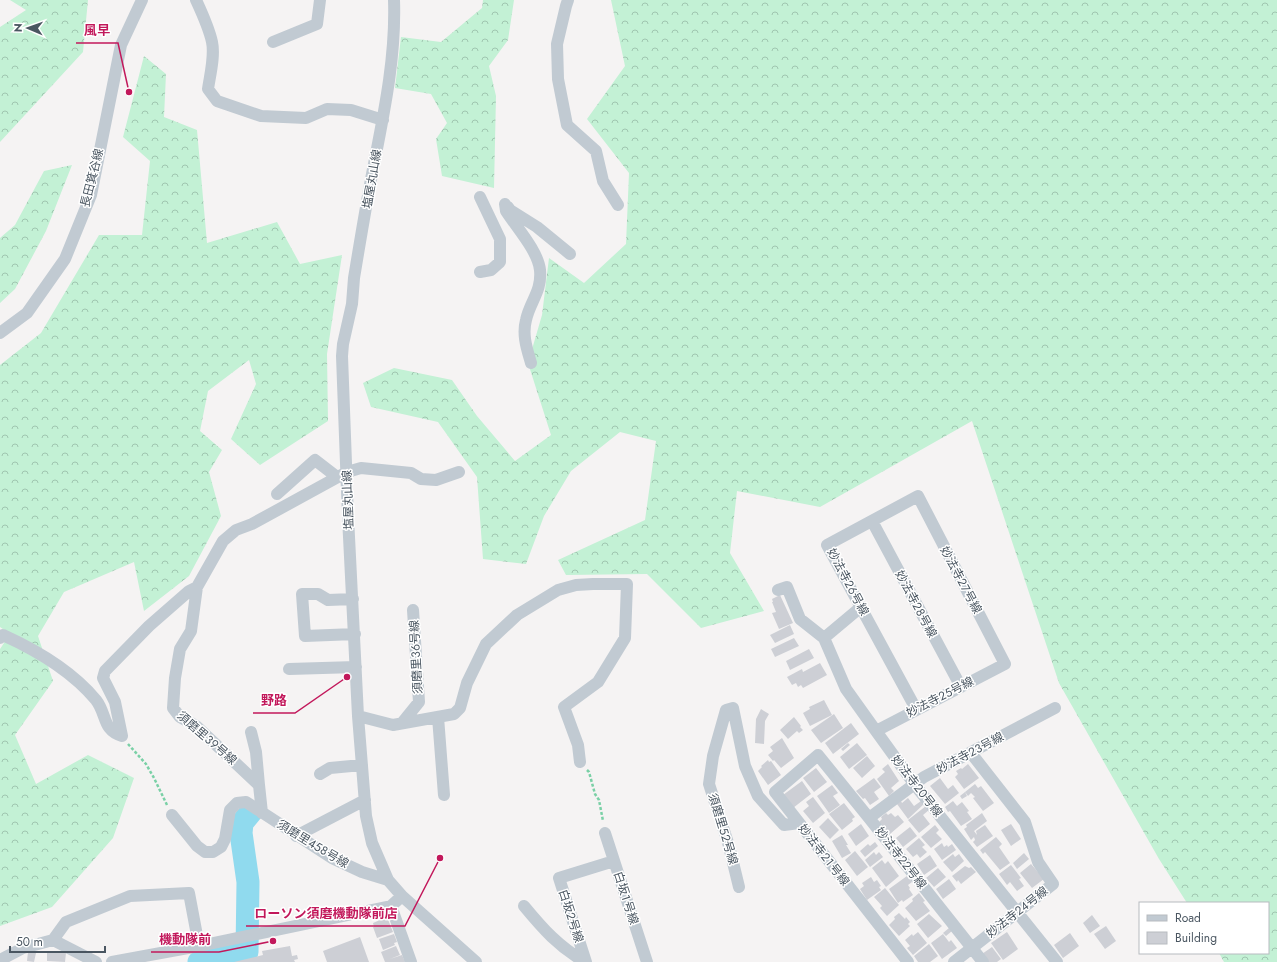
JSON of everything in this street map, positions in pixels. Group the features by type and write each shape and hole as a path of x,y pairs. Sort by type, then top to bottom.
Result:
{"street":[{"name":"長田箕谷線","path":"0,333 27,313 65,259 91,195 121,45 142,0"},
{"path":"196,0 212,42 212,68 208,89 217,101 261,116 306,118 327,109 351,110 383,120"},
{"path":"273,42 317,24 320,0"},
{"name":"塩屋丸山線","path":"394,0 393,49 383,120 354,278 352,304 343,344 342,356 342,475 348,517 358,716 366,816 372,843 388,880 402,896 476,962"},
{"path":"568,0 557,44 558,79 567,125 596,151 603,181 618,205"},
{"path":"480,197 500,239 500,262 491,270 480,272"},
{"path":"531,363 524,338 526,321 540,287 540,269 535,253 506,211 505,204 510,210 537,227 570,254"},
{"path":"277,494 315,460 342,475"},
{"path":"122,736 115,702 103,678 105,671 155,621 189,591 197,587 223,541 236,530 252,524 342,475 361,468 411,472 421,479 436,480 458,472"},
{"name":"妙法寺２６号線","path":"916,709 827,546 918,496"},
{"name":"妙法寺２７号線","path":"918,496 1005,664"},
{"name":"妙法寺２８号線","path":"872,521 961,687"},
{"path":"358,716 393,725 454,714 460,708 467,683 486,644 517,615 558,590 576,585 627,584 626,638 598,682 564,707 578,745 580,762"},
{"name":"須磨里３９号線","path":"197,587 191,631 180,649 175,678 173,708 180,717 196,726 259,785"},
{"path":"778,590 787,587 800,619 824,638 861,607"},
{"path":"353,599 328,600 318,594 302,594 305,636 355,634"},
{"name":"須磨里３６号線","path":"402,723 419,702 413,610"},
{"path":"0,638 3,635 30,647 66,673 97,702 108,727 114,733 122,736"},
{"name":"妙法寺２０号線","path":"824,638 846,689 876,731 915,785 1057,962"},
{"name":"妙法寺２５号線","path":"876,731 1005,664"},
{"path":"289,669 356,667"},
{"name":"須磨里５２号線","path":"740,887 729,846 709,784 713,756 726,710 733,708 745,766 758,796 784,825 799,823"},
{"name":"妙法寺２３号線","path":"869,818 924,777 1055,708"},
{"path":"438,717 444,795"},
{"path":"251,732 256,752 262,813"},
{"name":"妙法寺２４号線","path":"954,962 1053,884 1038,862 1025,822 971,753"},
{"name":"妙法寺２２号線","path":"818,755 983,962"},
{"name":"妙法寺２１号線","path":"818,755 775,792 908,962"},
{"path":"320,774 330,768 362,765"},
{"path":"296,836 365,800"},
{"name":"須磨里４５８号線","path":"172,815 197,846 205,852 213,852 221,846 225,839 230,810 237,803 246,802 296,836 338,861 362,872 388,880"},
{"name":"白坂１号線","path":"605,833 647,962"},
{"name":"白坂２号線","path":"586,962 559,878 614,861"},
{"path":"0,960 23,948 53,940 66,922 130,896 189,893 199,946"},
{"path":"112,962 140,960 199,946 391,906 402,896"},
{"path":"391,906 411,962"},
{"path":"524,906 544,930 568,952 586,962"},
{"path":"53,940 96,962"}],"path":[{"path":"122,736 146,764 172,815"},
{"path":"580,762 589,772 595,794 599,800 605,833"}],"green space":[{"path":"10,0 88,0 83,52 0,142 0,27 26,10"},
{"path":"483,0 514,0 508,40 489,66 496,96 494,188 442,176 436,139 447,123 431,94 395,88 401,37 441,42 482,8"},
{"path":"611,0 1277,0 1277,962 1224,962 1220,954 1269,954 1269,902 1186,902 1159,859 1059,683 972,421 820,507 737,491 730,553 764,611 701,628 647,574 566,575 558,560 645,520 656,441 620,432 571,471 544,516 526,564 483,559 477,477 438,422 371,407 363,383 394,368 452,380 477,416 515,461 551,435 528,363 542,315 549,258 584,283 626,244 629,173 587,119 625,66"},
{"path":"144,56 166,74 164,117 197,130 207,243 277,222 300,264 342,255 327,354 328,421 260,465 231,439 256,384 249,360 208,391 200,431 222,450 209,472 221,516 189,576 144,611 134,562 64,592 38,636 53,681 15,735 36,784 88,755 134,778 113,838 52,907 0,926 0,649 10,634 0,627 0,365 41,333 99,235 142,235 150,161 123,137"},
{"path":"72,165 46,231 15,289 0,303 0,238 15,225 44,171"}],"building":[{"path":"780,595 793,623 779,629 772,613 776,612 772,599"},
{"path":"790,625 794,634 775,643 770,635"},
{"path":"794,638 799,646 775,657 771,649"},
{"path":"809,649 814,658 790,670 786,661"},
{"path":"820,663 827,675 803,688 801,685 798,687 796,683 792,685 787,677 802,669 803,672"},
{"path":"824,700 832,715 810,726 803,713 810,709 809,707"},
{"path":"761,709 769,714 765,721 764,744 755,743 756,719"},
{"path":"834,714 843,728 821,743 811,730"},
{"path":"794,717 803,730 799,733 797,731 788,739 780,730"},
{"path":"851,723 859,734 833,754 825,743"},
{"path":"782,738 794,758 781,768 768,755 773,751 770,747"},
{"path":"848,743 850,745 843,751 841,749"},
{"path":"857,743 867,755 849,769 840,757"},
{"path":"867,756 875,766 862,778 853,768"},
{"path":"768,760 769,762 771,761 781,775 768,785 758,771"},
{"path":"888,764 899,781 891,788 894,791 889,796 877,779 885,772 882,769"},
{"path":"968,764 979,778 964,789 955,777 958,774 956,771 961,768 962,769"},
{"path":"816,768 827,782 814,792 803,778"},
{"path":"874,778 881,787 874,792 879,799 870,805 865,798 863,799 856,791"},
{"path":"940,778 948,789 953,785 959,793 945,804 930,786"},
{"path":"802,781 811,794 793,808 783,795"},
{"path":"975,784 978,788 981,786 994,803 983,811 973,798 975,797 971,793 968,796 965,792"},
{"path":"832,785 838,793 833,796 840,805 829,813 817,796"},
{"path":"965,792 967,796 962,799 960,796"},
{"path":"813,797 825,813 813,823 803,811 809,806 806,802"},
{"path":"908,798 914,806 921,801 924,804 908,819 897,804 901,801 902,803"},
{"path":"953,801 957,806 962,802 969,811 967,812 972,819 961,826 950,811 948,812 945,807"},
{"path":"844,803 855,817 852,819 853,821 842,830 829,814"},
{"path":"926,806 929,810 923,815 930,824 919,833 908,820"},
{"path":"886,813 888,815 891,813 895,817 898,815 904,822 890,834 879,822 882,819 881,817"},
{"path":"982,813 987,821 974,831 977,835 976,831 985,825 993,836 977,847 973,842 975,840 974,837 971,840 964,829 967,827 966,825"},
{"path":"828,818 839,830 830,839 819,827"},
{"path":"861,824 869,836 856,846 848,834"},
{"path":"1011,824 1021,839 1011,846 1001,830"},
{"path":"935,825 939,830 936,833 942,839 931,848 921,837"},
{"path":"910,827 917,836 903,847 896,838"},
{"path":"842,835 851,853 842,858 832,841"},
{"path":"996,837 1002,844 999,847 1010,863 1000,870 985,852 983,854 980,850"},
{"path":"919,838 925,845 922,847 927,852 920,858 917,854 913,857 906,849"},
{"path":"875,842 878,846 865,857 860,851 868,844 870,846"},
{"path":"942,843 944,847 947,845 948,847 952,844 956,850 942,860 934,849"},
{"path":"855,851 868,867 857,876 845,860"},
{"path":"874,852 876,855 879,852 883,857 870,867 865,860"},
{"path":"1024,853 1029,859 1017,869 1013,863"},
{"path":"953,854 955,857 959,854 964,861 952,872 943,862"},
{"path":"930,855 937,866 924,875 917,864"},
{"path":"882,860 885,864 888,861 899,876 886,887 872,868"},
{"path":"1031,864 1044,879 1032,888 1020,873"},
{"path":"1011,865 1021,878 1019,879 1024,886 1017,891 1010,882 1007,885 999,874"},
{"path":"965,866 969,868 971,867 976,872 961,884 952,876"},
{"path":"938,868 946,877 934,887 926,878"},
{"path":"907,876 912,882 908,885 913,895 903,902 902,900 898,903 889,889"},
{"path":"871,877 874,882 877,880 881,886 879,887 881,890 867,900 860,889 864,886 862,883"},
{"path":"949,879 956,889 943,899 936,889"},
{"path":"885,888 899,905 887,916 880,908 882,906 874,897"},
{"path":"919,893 925,901 923,902 930,911 916,921 905,908"},
{"path":"899,913 905,919 906,917 910,922 908,924 910,926 899,936 889,925 895,919 894,917"},
{"path":"929,914 942,926 928,938 917,924"},
{"path":"1092,915 1100,926 1090,933 1083,923"},
{"path":"387,917 393,932 377,938 373,923"},
{"path":"1106,926 1116,941 1105,949 1094,934"},
{"path":"949,928 952,931 946,936 943,933"},
{"path":"918,932 927,943 913,955 907,948 910,946 905,940 912,934 913,936"},
{"path":"1007,932 1018,949 1003,960 991,943"},
{"path":"1070,933 1079,946 1063,958 1054,945"},
{"path":"394,934 397,942 394,943 395,945 383,950 379,939"},
{"path":"943,934 949,942 951,940 957,948 942,959 931,943"},
{"path":"360,937 369,962 327,962 323,951"},
{"path":"929,944 938,956 930,962 918,962 914,956"},
{"path":"290,946 292,956 297,955 298,959 294,960 295,962 234,962 263,955 262,951"},
{"path":"396,946 400,955 390,959 402,955 405,962 385,962 381,952"},
{"path":"992,947 1001,959 997,962 988,962 982,954"},
{"path":"28,952 36,953 34,962 27,961"},
{"path":"47,952 66,953 65,962 47,961"}],"waterway":[{"path":"199,962 205,959 247,952 248,882 241,833 242,823 251,812"}],"place":[{"name":"風早","path":"129,92"},
{"name":"野路","path":"347,677"},
{"name":"ローソン須磨機動隊前店","path":"440,858"},
{"name":"機動隊前","path":"273,941"}]}
